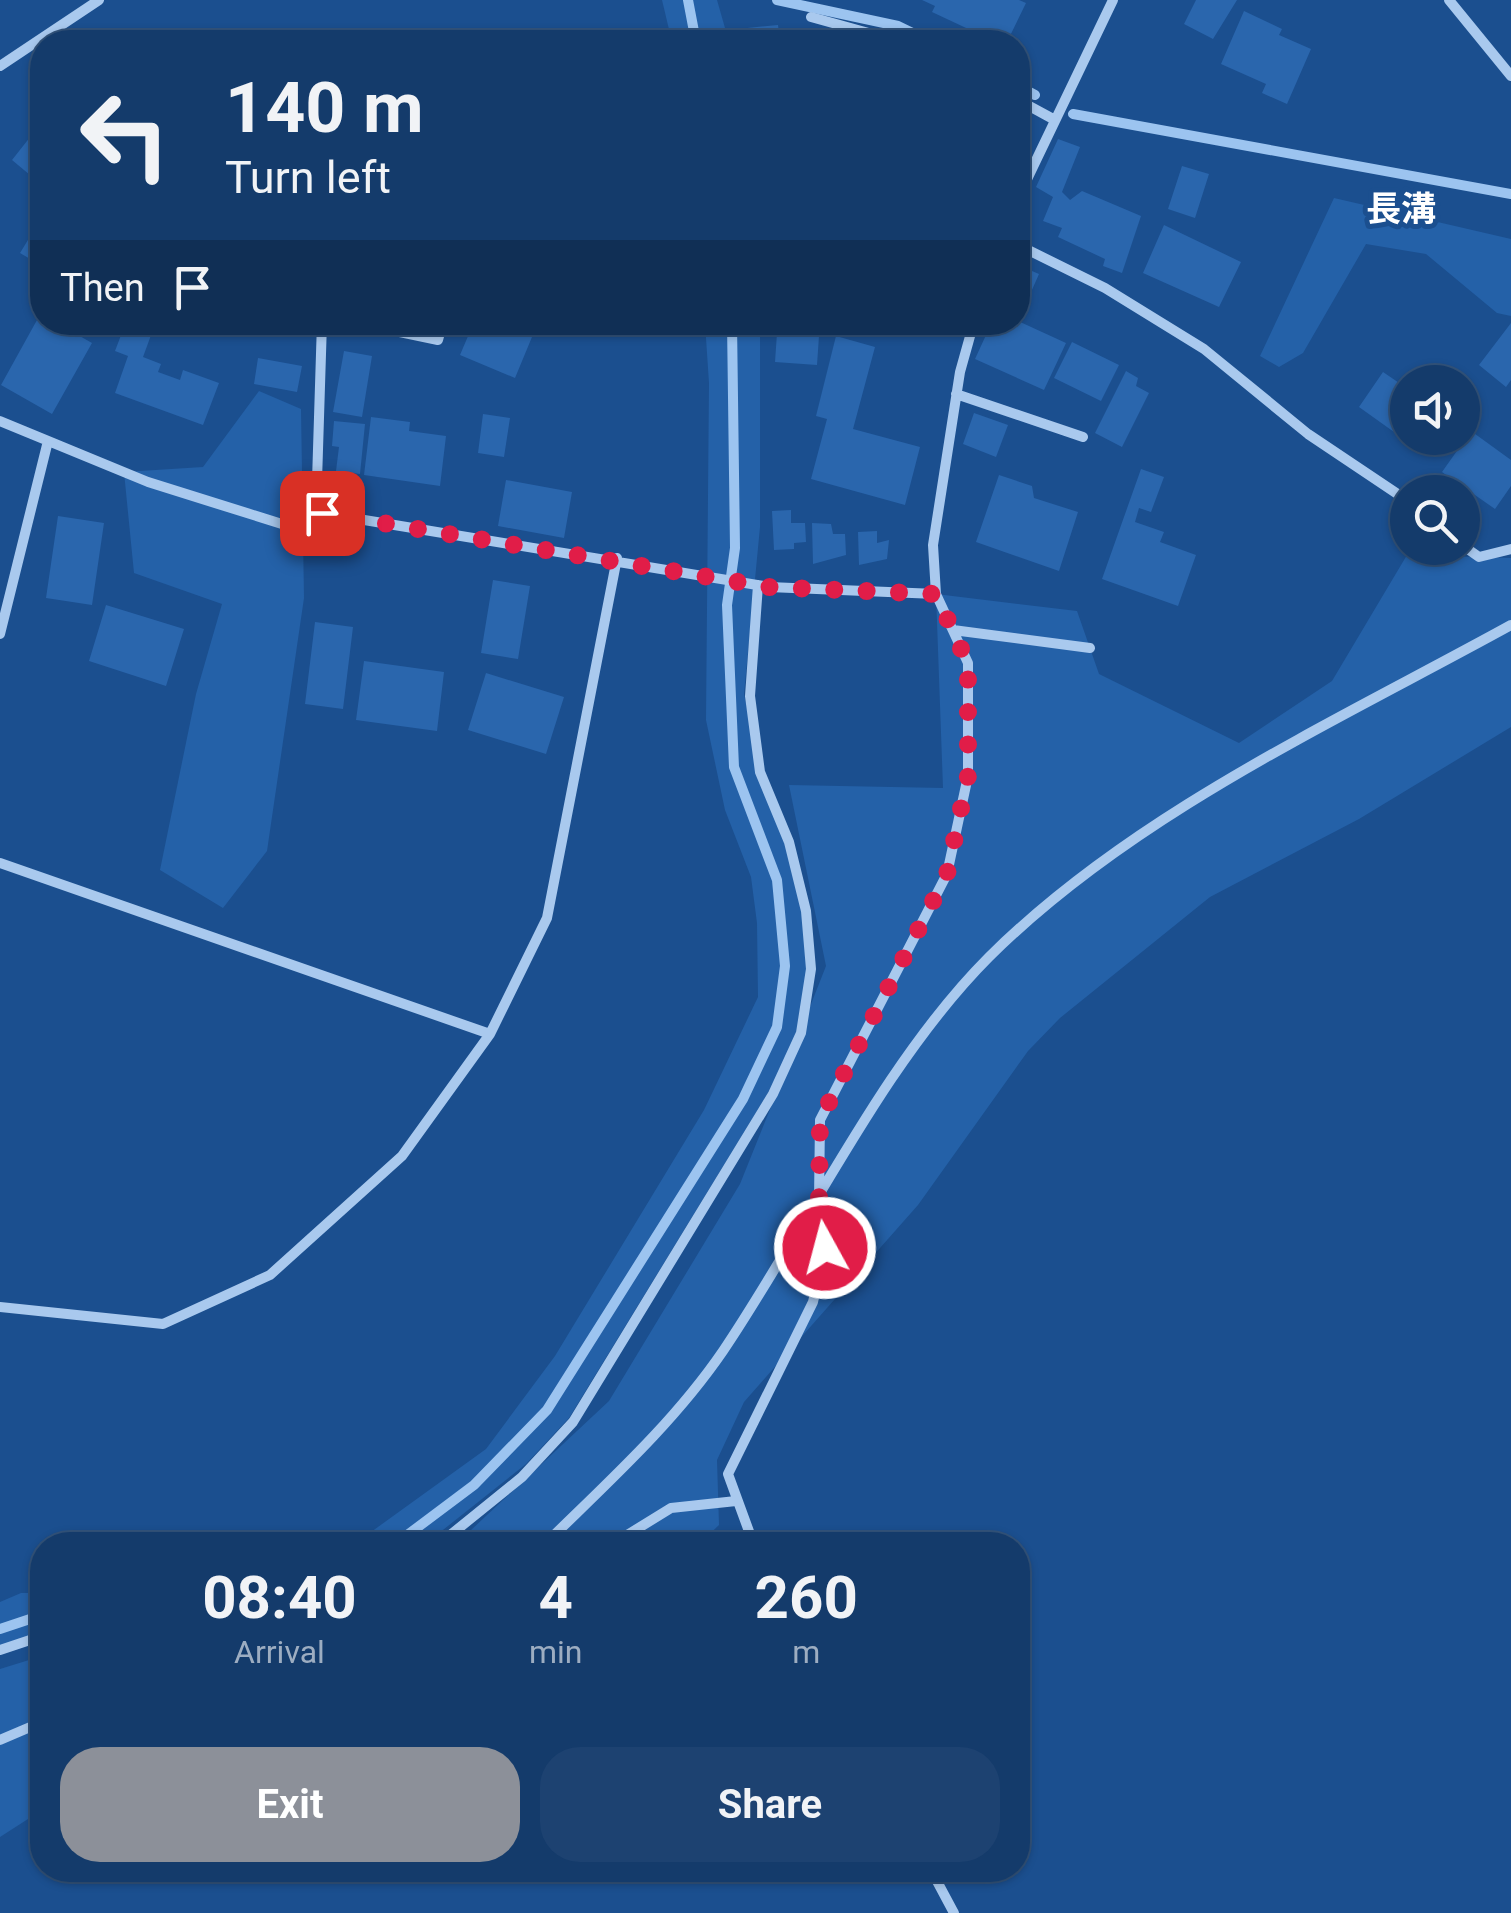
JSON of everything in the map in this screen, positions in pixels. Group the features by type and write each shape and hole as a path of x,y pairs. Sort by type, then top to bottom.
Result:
{"street":[{"path":"54,30 99,0"},
{"path":"1030,173 1112,0"},
{"path":"1449,0 1511,76"},
{"path":"811,16 859,30"},
{"path":"0,66 30,46"},
{"path":"1030,106 1055,120"},
{"path":"1030,251 1105,288 1204,349 1308,434 1390,489"},
{"path":"322,335 316,481 322,513"},
{"path":"414,335 438,340 439,335"},
{"path":"749,1532 728,1474 813,1302 825,1248 819,1200 820,1120 947,874 968,776 968,664 936,594 933,545 956,394 971,335"},
{"path":"956,394 1083,437"},
{"path":"0,421 148,482 301,530 322,513 617,558 758,585 936,594"},
{"path":"0,634 48,441"},
{"path":"1480,557 1511,550"},
{"path":"0,1307 163,1324 270,1275 402,1156 490,1034 547,918 617,558"},
{"path":"454,1532 522,1477 573,1422 773,1094 801,1032 811,969 806,912 789,842 760,772 750,696 758,585"},
{"path":"557,1532 658,1433 720,1354 925,1034 989,957 1169,813 1511,625"},
{"path":"953,630 1090,648"},
{"path":"0,864 490,1034"},
{"path":"633,1532 671,1508 736,1502"},
{"path":"0,1650 30,1640"},
{"path":"0,1740 30,1727"},
{"path":"937,1882 954,1913"}],"shaded area":[{"path":"662,0 717,0 726,30 669,30"},
{"path":"1334,198 1511,239 1511,316 1497,313 1426,254 1366,244 1303,353 1279,367 1260,356"},
{"path":"706,335 760,335 760,527 744,694 760,772 800,887 811,969 804,1022 826,966 789,785 943,788 936,594 1077,611 1099,674 1239,743 1332,681 1401,565 1480,565 1480,557 1511,558 1511,727 1359,819 1210,897 1060,1018 1028,1051 918,1205 744,1402 717,1460 719,1525 712,1532 469,1532 609,1401 740,1184 793,1052 569,1418 526,1464 440,1532 371,1532 486,1449 555,1356 704,1110 758,997 757,923 751,877 725,810 706,720 709,383"},
{"path":"259,391 301,409 304,598 267,851 223,908 160,870 196,694 222,604 134,573 124,472 203,467"},
{"path":"30,1593 30,1644 0,1650 0,1602"},
{"path":"30,1660 30,1818 0,1837 0,1669"}],"building":[{"path":"922,0 1026,3 1013,30 970,30 932,12 935,6"},
{"path":"1196,0 1237,0 1213,39 1184,24"},
{"path":"1244,11 1282,29 1279,35 1311,49 1287,104 1262,93 1266,84 1221,64"},
{"path":"778,25 779,30 747,30"},
{"path":"30,137 30,175 12,160"},
{"path":"1058,139 1080,147 1062,192 1070,200 1082,191 1141,216 1122,273 1103,266 1105,259 1058,237 1062,228 1043,221 1053,197 1036,187"},
{"path":"1182,166 1209,174 1195,218 1168,209"},
{"path":"1164,225 1241,262 1219,307 1143,273"},
{"path":"30,237 30,259 20,253"},
{"path":"1030,270 1039,274 1030,294"},
{"path":"1511,323 1511,380 1506,387 1479,365"},
{"path":"1030,326 1066,343 1044,390 975,359 986,335 1030,335"},
{"path":"30,333 78,335 92,343 52,414 1,385"},
{"path":"121,335 151,335 143,357 161,364 158,372 180,380 183,370 219,383 203,425 115,393 128,356 115,351"},
{"path":"468,335 532,337 515,378 460,355"},
{"path":"777,335 819,336 817,365 775,362"},
{"path":"836,336 875,347 853,429 920,447 905,505 811,479 827,419 816,416"},
{"path":"1072,342 1119,365 1101,401 1054,378"},
{"path":"344,351 372,356 362,417 333,412"},
{"path":"258,358 302,366 297,392 254,384"},
{"path":"1126,371 1138,378 1136,386 1149,393 1122,447 1095,433"},
{"path":"1383,372 1390,377 1390,429 1359,407"},
{"path":"974,413 1008,425 996,457 963,444"},
{"path":"483,414 510,418 504,457 478,453"},
{"path":"371,417 410,422 409,431 446,436 440,486 364,475"},
{"path":"334,421 365,424 360,474 336,471 339,447 332,446"},
{"path":"1480,438 1511,460 1511,486 1495,509 1480,499 1480,475 1442,472 1454,455 1480,455"},
{"path":"1141,469 1164,477 1151,512 1139,508 1135,522 1164,532 1160,542 1196,555 1178,606 1102,579"},
{"path":"999,475 1032,486 1034,498 1078,512 1059,571 976,542"},
{"path":"506,480 572,492 564,538 498,526"},
{"path":"791,510 791,523 805,523 806,542 794,543 794,549 774,550 772,511"},
{"path":"58,516 104,523 92,605 46,598"},
{"path":"812,523 831,524 833,534 845,534 846,555 813,564"},
{"path":"877,531 877,543 889,540 887,559 859,565 858,532"},
{"path":"493,580 530,586 518,659 481,653"},
{"path":"106,605 184,629 166,686 89,661"},
{"path":"315,622 353,627 343,709 305,704"},
{"path":"364,661 444,672 437,731 356,720"},
{"path":"486,673 564,697 546,754 468,730"}],"waterway":[{"path":"688,0 694,30"},
{"path":"777,0 906,30"},
{"path":"1030,92 1035,95"},
{"path":"1073,114 1511,194"},
{"path":"411,1532 474,1485 547,1410 743,1099 777,1027 785,966 777,880 734,767 727,605 735,548 732,335"},
{"path":"0,1629 30,1619"}],"district":[{"name":"長溝","path":"1401,209"}],"route":[{"path":"322,513 617,558 769,587 936,594 968,664 968,776 947,874 820,1120 819,1200 825,1248"}]}
